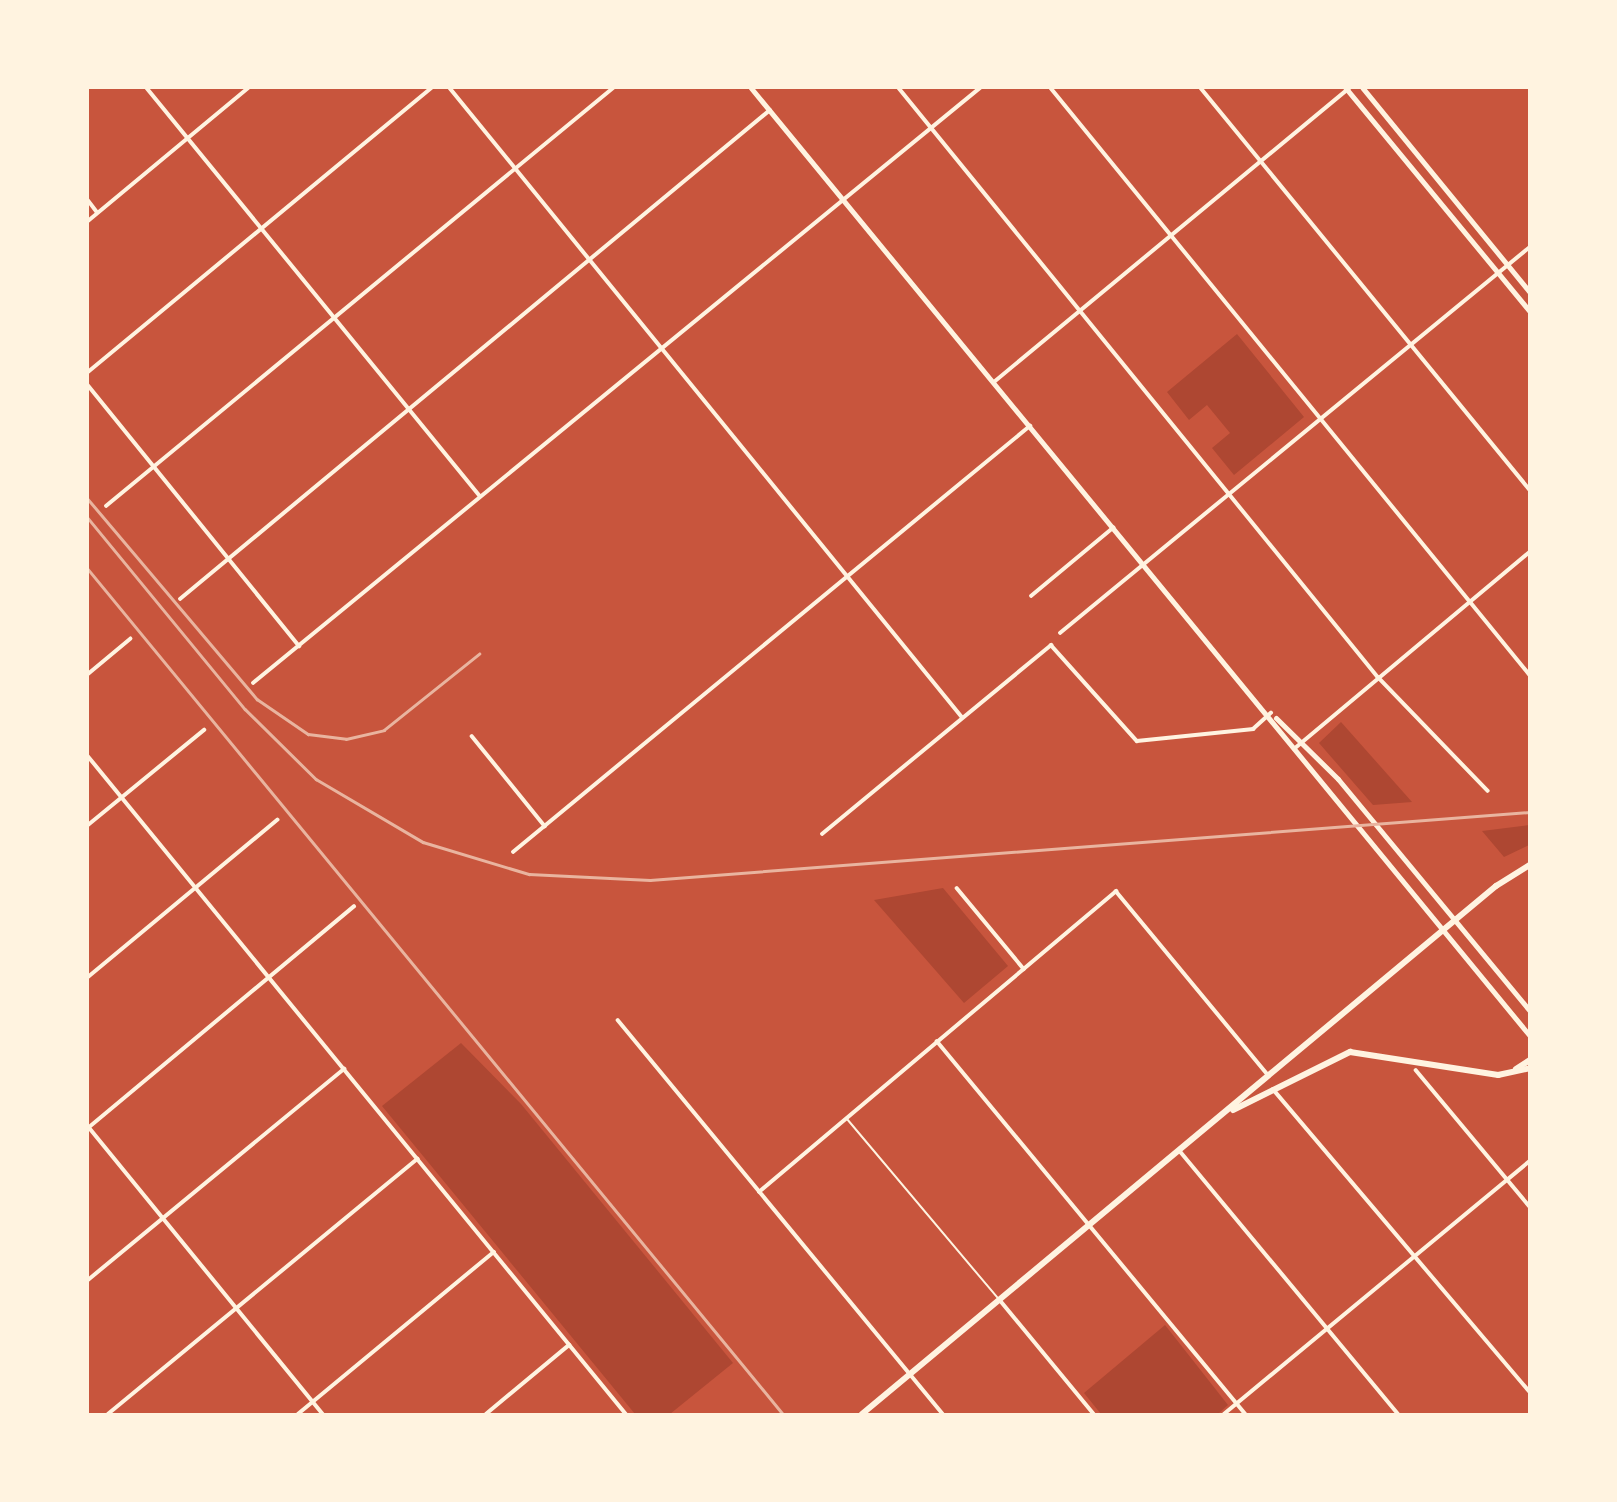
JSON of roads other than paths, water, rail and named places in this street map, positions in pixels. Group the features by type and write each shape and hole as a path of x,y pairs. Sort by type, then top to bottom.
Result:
{"main road":[{"path":"751,88 1271,713 1294,748 1442,932 1530,1036"},
{"path":"1271,713 1303,741 1530,1011"},
{"path":"862,1415 1455,921 1530,865"},
{"path":"1219,1118 1327,1059 1363,1051 1508,1073 1530,1069"},
{"path":"1508,1073 1530,1060"}],"street":[{"path":"148,88 481,496"},
{"path":"88,221 248,88"},
{"path":"88,372 431,88"},
{"path":"450,88 962,717"},
{"path":"106,506 613,88"},
{"path":"899,88 1378,677 1488,791"},
{"path":"253,683 980,88"},
{"path":"1051,88 1530,675"},
{"path":"1201,88 1530,490"},
{"path":"995,382 1348,88 1530,311"},
{"path":"1363,88 1530,292"},
{"path":"180,599 769,110"},
{"path":"88,200 98,213"},
{"path":"1060,633 1530,247"},
{"path":"88,385 299,646"},
{"path":"513,852 1031,426"},
{"path":"1031,596 1115,527"},
{"path":"1294,748 1530,552"},
{"path":"88,674 130,639"},
{"path":"821,834 1051,645 1138,741 1253,729 1271,713"},
{"path":"88,825 204,730"},
{"path":"472,736 545,826"},
{"path":"88,756 626,1415"},
{"path":"88,977 276,820"},
{"path":"957,888 1024,969"},
{"path":"759,1192 1116,891 1269,1076"},
{"path":"323,1415 88,1127 354,906"},
{"path":"618,1020 943,1415"},
{"path":"937,1041 1246,1415"},
{"path":"88,1280 344,1069"},
{"path":"1416,1070 1530,1207"},
{"path":"1273,1089 1530,1392"},
{"path":"1180,1151 1398,1415"},
{"path":"108,1415 417,1159"},
{"path":"1224,1415 1530,1161"},
{"path":"298,1415 494,1252"},
{"path":"999,1300 1094,1415"},
{"path":"486,1415 569,1345"}],"lane":[{"path":"846,1118 999,1300"}],"railway":[{"path":"88,499 257,699 308,734 346,739 384,730 479,654"},
{"path":"88,518 245,709 316,779 423,842 529,874 650,880 1530,812"},
{"path":"88,569 783,1414"}]}
